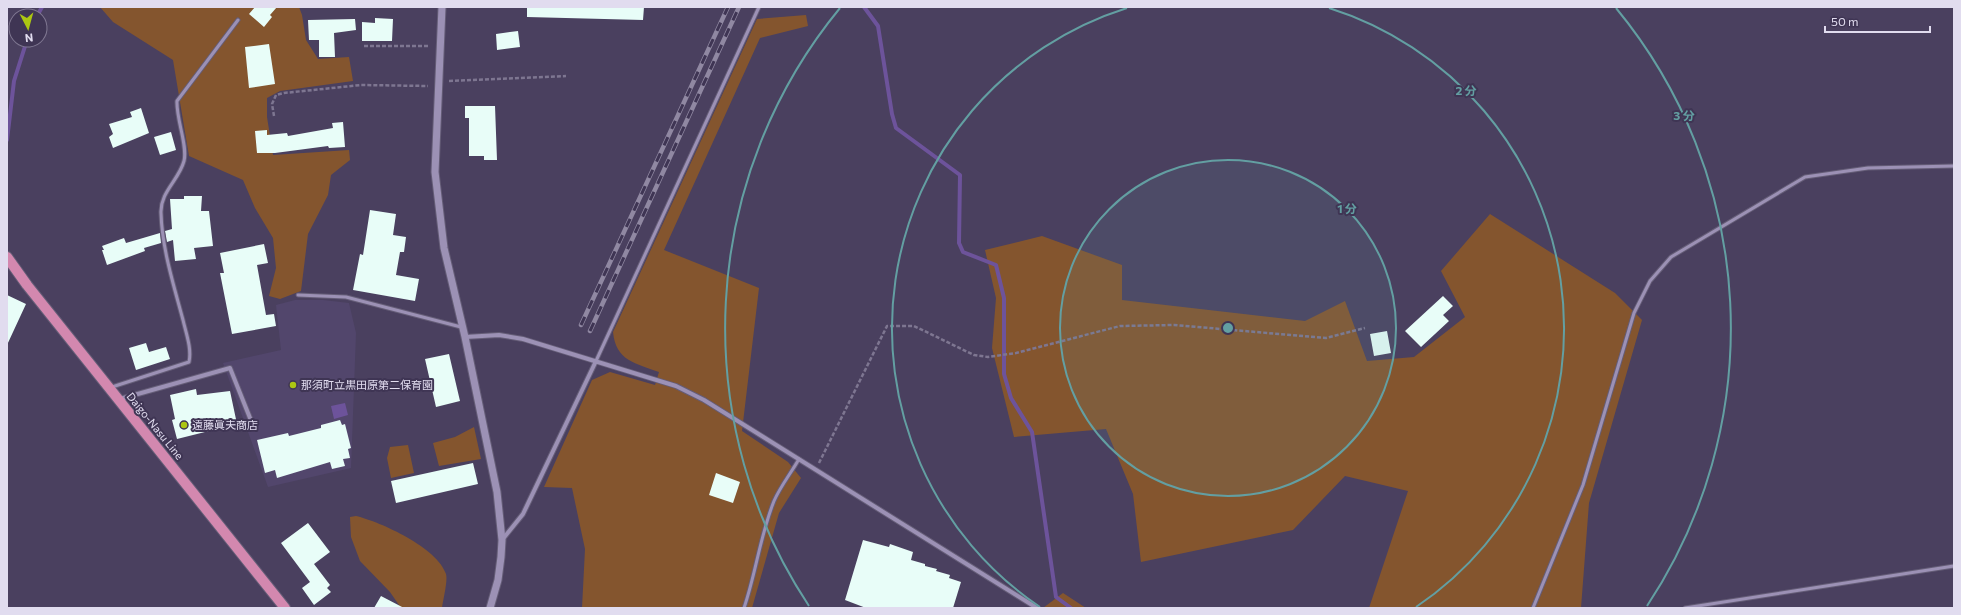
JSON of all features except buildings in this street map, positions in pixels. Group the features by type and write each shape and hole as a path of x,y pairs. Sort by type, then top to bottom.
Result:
{"main road":[{"name":"Daigo-Nasu Line","path":"7,257 27,286 285,608"}],"street":[{"path":"442,7 435,172 444,248 465,337 497,492 502,540 498,580 490,608"},
{"path":"465,337 499,335 523,339 596,360 676,386 800,459 1037,608"},
{"path":"502,540 523,514 596,360"},
{"path":"118,399 230,368 254,428"}],"lane":[{"path":"596,360 758,7"},
{"path":"109,388 189,362 188,345 169,262 161,212 166,192 180,172 184,160 177,101 238,20"},
{"path":"1533,608 1583,485 1634,313 1650,281 1671,257 1805,177 1868,168 1954,166"},
{"path":"298,294 346,297 463,328"},
{"path":"744,608 762,535 774,500 800,459"},
{"path":"1685,608 1954,566"}],"path":[{"path":"364,46 441,46"},
{"path":"274,116 274,100 276,95 284,93 361,85 439,84 566,76"},
{"path":"816,469 887,326 914,326 974,355 988,357 1016,353 1120,326 1174,324 1326,338 1365,328"}],"shaded area":[{"path":"100,7 299,7 302,15 306,40 318,59 349,57 353,81 280,91 267,98 267,117 273,155 349,150 350,160 331,175 328,195 308,234 301,291 280,299 269,296 276,268 273,238 255,208 243,180 189,156 173,60 113,22"},
{"path":"806,15 808,26 760,38 664,250 759,288 742,431 788,462 801,478 779,513 752,608 582,608 585,549 572,488 544,487 592,380 610,372 655,385 659,372 628,360 618,349 613,332 757,19"},
{"path":"1490,214 1615,293 1642,320 1589,503 1581,608 1369,608 1408,491 1345,476 1293,530 1141,562 1133,494 1106,429 1014,437 992,348 996,298 985,250 1042,236 1122,265 1122,300 1305,321 1345,301 1367,361 1414,357 1465,317 1441,271"},
{"name":"那須町立黒田原第二保育園","path":"295,300 323,300 349,303 356,333 351,468 268,487 223,363 281,350 276,305"},
{"path":"345,403 348,415 334,419 331,406"},
{"path":"474,427 481,459 439,466 433,443 455,437"},
{"path":"408,445 414,473 391,478 387,458 390,447"},
{"path":"356,516 393,530 421,546 441,564 446,574 446,586 442,608 401,608 390,592 360,561 351,537 350,517"},
{"path":"1063,593 1086,608 1043,608"}],"waterway":[{"path":"864,7 878,26 892,114 896,128 960,175 959,243 963,252 996,265 1004,298 1004,374 1011,398 1032,432 1056,597 1071,608"},
{"path":"7,140 14,81 24,48"}],"railway":[{"path":"581,325 728,7"},
{"path":"590,331 739,7"}],"place":[{"name":"那須町立黒田原第二保育園","path":"293,385"},
{"name":"遠藤眞夫商店","path":"184,425"}]}
